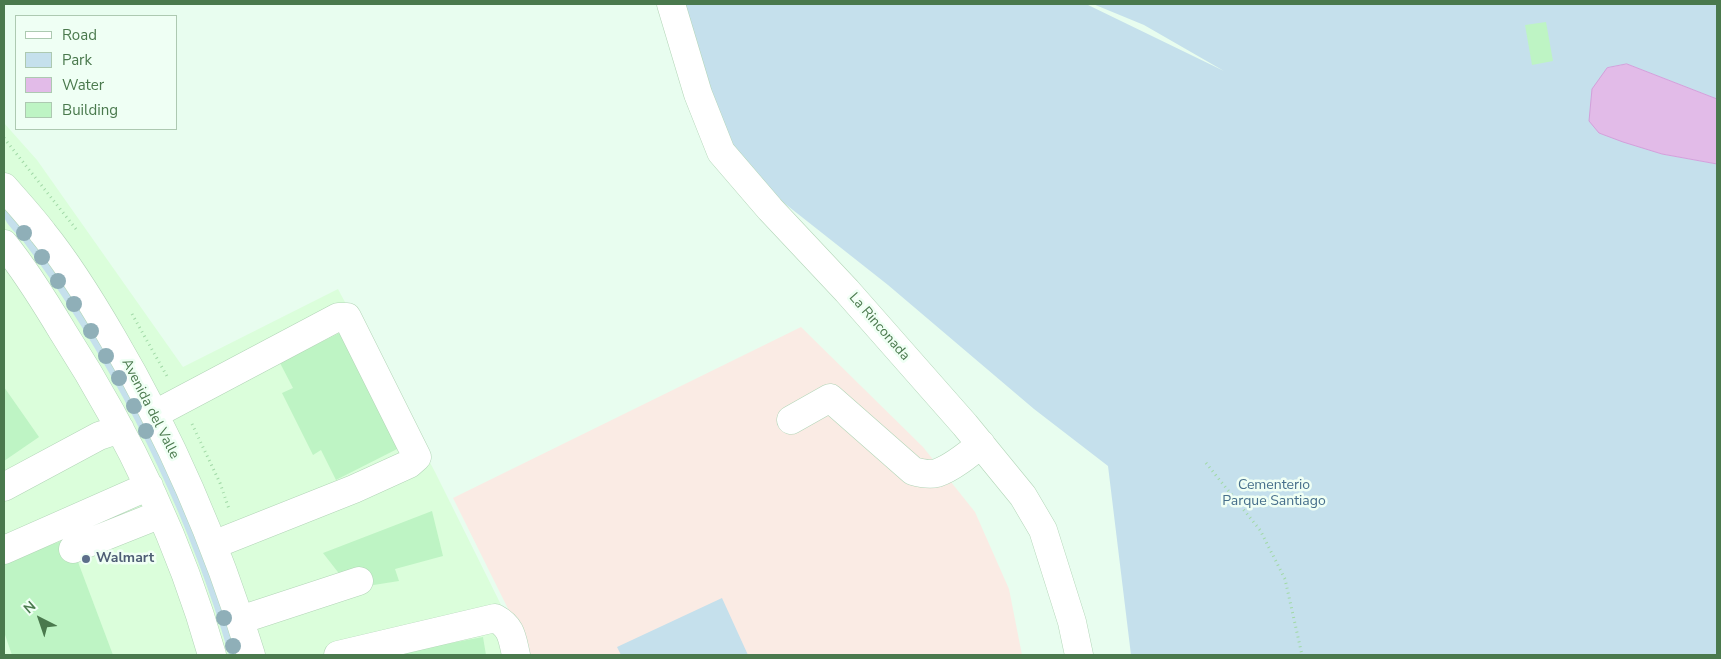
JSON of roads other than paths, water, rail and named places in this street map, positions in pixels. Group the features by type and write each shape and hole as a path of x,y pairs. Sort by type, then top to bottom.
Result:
{"street":[{"name":"La Rinconada","path":"671,4 698,94 721,152 770,209 854,298 1024,496 1043,530 1072,622 1079,655"},
{"name":"Avenida del Valle","path":"4,188 44,233 77,280 123,355 155,414 213,545 251,655"},
{"path":"4,244 94,381 149,486 188,582 212,655"},
{"path":"155,414 338,317 347,317 417,457 410,464 354,489 213,545"},
{"path":"791,420 830,398 913,471 925,474 936,473 963,458 981,444"},
{"path":"4,487 99,436 120,429"},
{"path":"4,550 149,486"},
{"path":"73,549 161,514"},
{"path":"240,620 359,581"},
{"path":"338,655 495,618 505,623 512,635 516,655"}],"water":[{"path":"1627,64 1717,99 1717,164 1662,154 1599,133 1589,121 1592,89 1607,68"}],"place":[{"name":"Walmart","path":"86,559"}],"park label":[{"name":"Cementerio Parque Santiago","path":"1274,494"}]}
